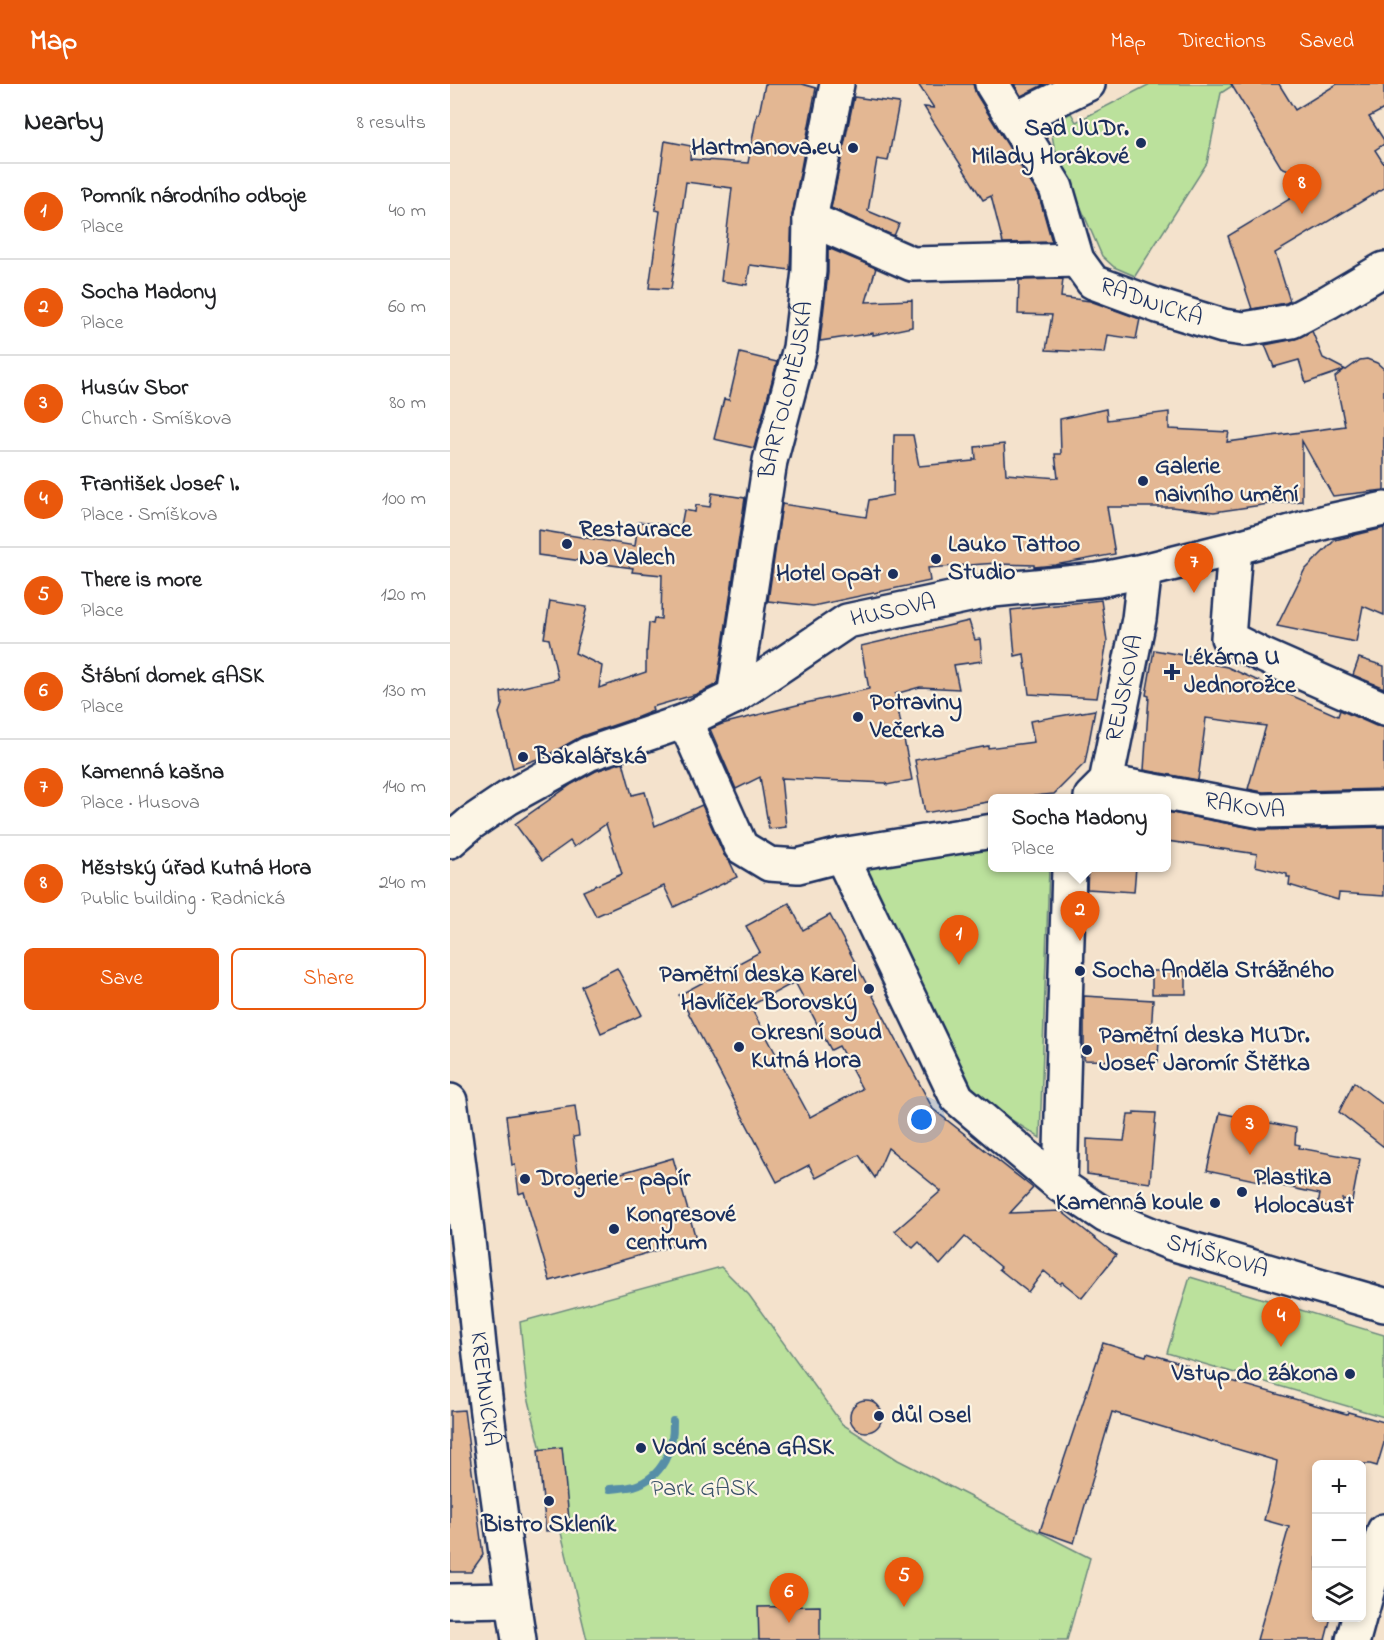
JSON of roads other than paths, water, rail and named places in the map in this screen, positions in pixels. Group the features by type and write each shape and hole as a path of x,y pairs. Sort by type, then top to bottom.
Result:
{"street":[{"name":"BARTOLOMĚJSKÁ","path":"734,697 770,461 800,348 809,271 810,219 837,84"},
{"name":"RADNICKÁ","path":"992,84 1056,188 1077,260 1093,282 1158,306 1223,326 1244,328 1292,321 1384,269"},
{"path":"1014,120 1088,84"},
{"path":"810,219 912,264 1077,260"},
{"name":"HUSOVA","path":"457,829 588,754 685,721 734,697 848,621 993,590 1098,580 1143,572 1329,521 1384,509"},
{"path":"1235,548 1228,638 1384,709"},
{"name":"REJSKOVA","path":"1098,790 1139,619 1143,572"},
{"path":"685,721 741,847 769,864 798,866 841,855 988,832"},
{"name":"RAKOVA","path":"1098,790 1129,794"},
{"name":"RAKOVA","path":"1171,799 1262,811 1384,808"},
{"path":"450,864 457,829"},
{"name":"SMÍŠKOVA","path":"841,855 957,1098 1060,1185 1106,1216 1171,1243 1384,1305"},
{"path":"1060,1185 1069,872"},
{"name":"KREMNICKÁ","path":"450,1101 479,1346 519,1640"},
{"path":"1366,1596 1384,1531"},
{"path":"451,1607 513,1600"},
{"path":"1353,1640 1358,1622"}],"waterway":[{"path":"610,1489 625,1488 644,1482 659,1469 669,1451 673,1421"}],"place":[{"name":"Sad JUDr. Milady Horákové","path":"1141,143"},
{"name":"Hartmanova.eu","path":"853,148"},
{"name":"Městský úřad Kutná Hora","path":"1302,214"},
{"name":"Galerie naivního umění","path":"1143,481"},
{"name":"Restaurace Na Valech","path":"567,544"},
{"name":"Lauko Tattoo Studio","path":"936,559"},
{"name":"Hotel Opat","path":"893,574"},
{"name":"Kamenná kašna","path":"1194,593"},
{"name":"Lékárna U Jednorožce","path":"1172,672"},
{"name":"Potraviny Večerka","path":"858,717"},
{"name":"Bakalářská","path":"523,757"},
{"name":"Socha Madony","path":"1080,941"},
{"name":"Pomník národního odboje","path":"959,965"},
{"name":"Socha Anděla Strážného","path":"1080,971"},
{"name":"Pamětní deska Karel Havlíček Borovský","path":"869,989"},
{"name":"Okresní soud Kutná Hora","path":"739,1047"},
{"name":"Pamětní deska MUDr. Josef Jaromír Štětka","path":"1087,1050"},
{"name":"Husúv Sbor","path":"1250,1155"},
{"name":"Drogerie - papír","path":"525,1179"},
{"name":"Plastika Holocaust","path":"1242,1192"},
{"name":"Kamenná koule","path":"1215,1203"},
{"name":"Kongresové centrum","path":"614,1229"},
{"name":"František Josef I.","path":"1281,1347"},
{"name":"Vstup do zákona","path":"1350,1374"},
{"name":"důl Osel","path":"879,1416"},
{"name":"Vodní scéna GASK","path":"641,1448"},
{"name":"Bistro Skleník","path":"549,1501"},
{"name":"There is more","path":"904,1607"},
{"name":"Štábní domek GASK","path":"789,1623"}],"park label":[{"name":"Park GASK","path":"704,1489"}]}
